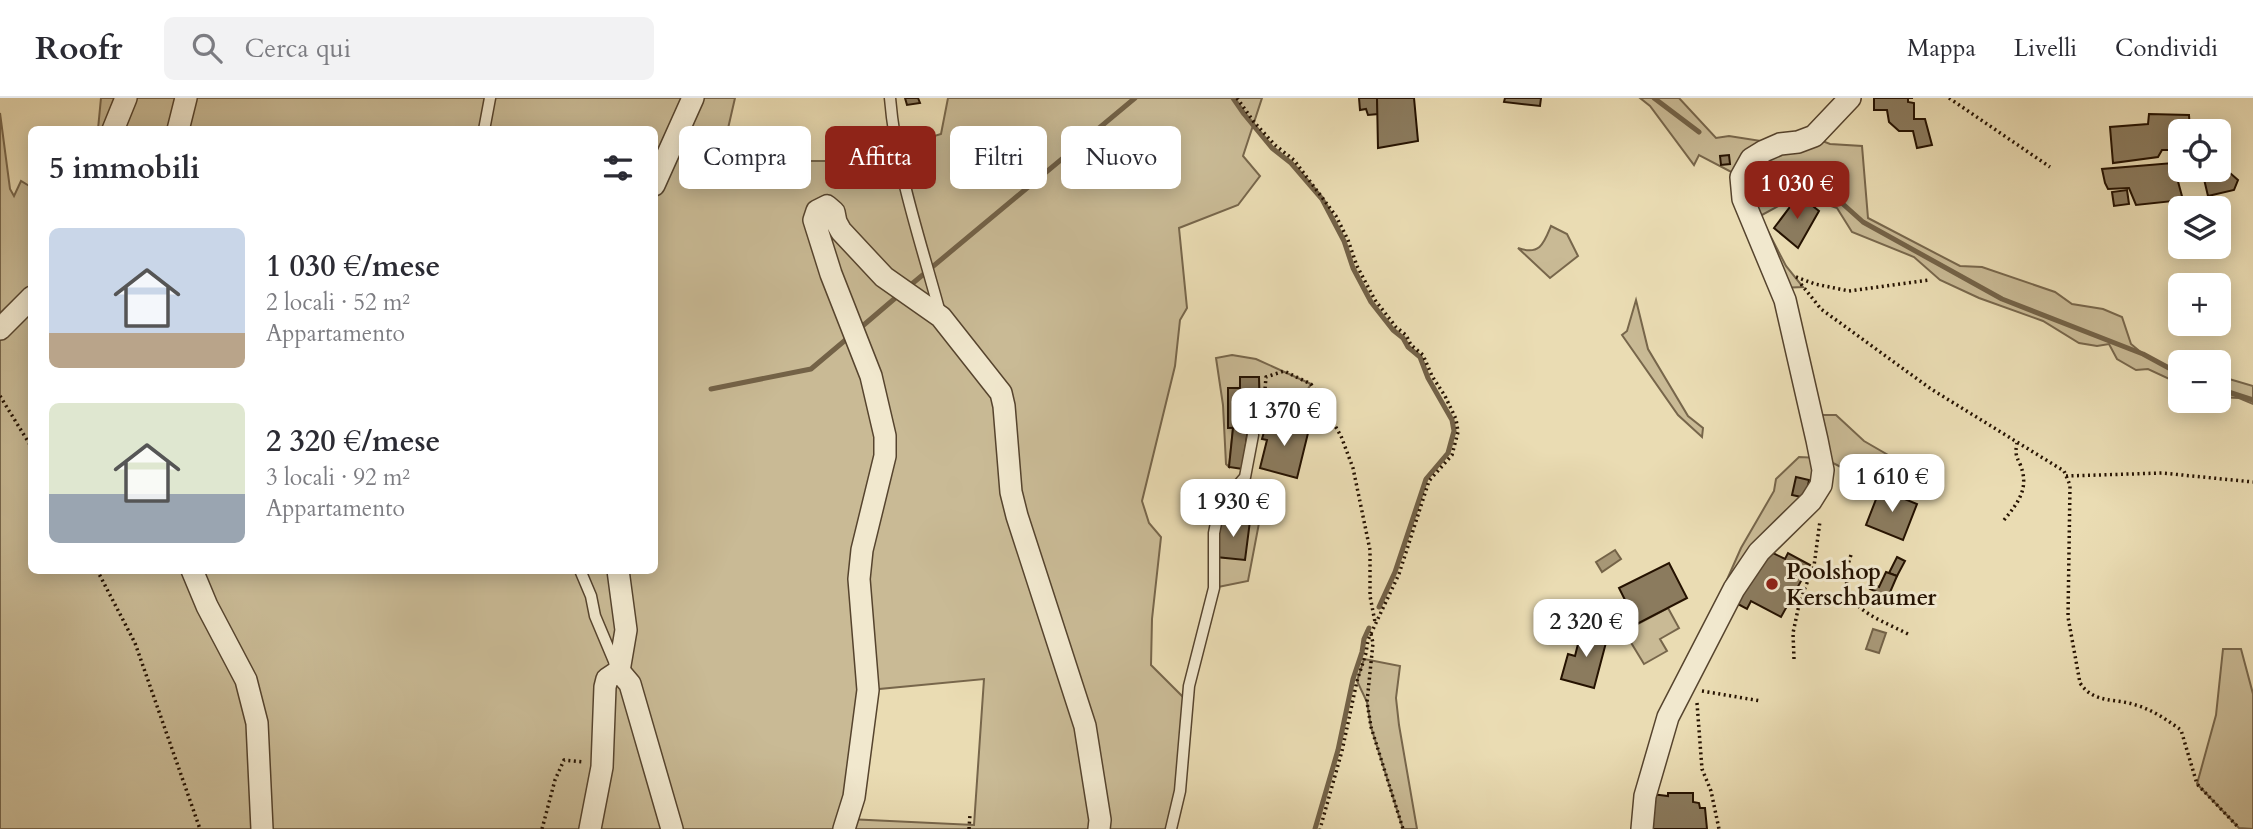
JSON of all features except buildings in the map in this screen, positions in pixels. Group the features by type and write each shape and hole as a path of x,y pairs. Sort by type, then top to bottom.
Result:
{"street":[{"path":"115,126 126,98"},
{"path":"179,126 186,98"},
{"path":"658,176 693,98"},
{"path":"1642,829 1645,796 1668,717 1734,589 1759,552 1811,501 1821,485 1823,470 1785,300 1743,199 1741,177 1751,159 1764,151 1780,144 1814,136 1850,98"},
{"path":"844,829 854,797 868,690 859,579 862,550 886,456 885,436 871,376 827,263 814,220 817,211 827,206 834,212 841,231 884,277 941,317 1001,393 1011,492 1085,726 1100,820 1099,829"},
{"path":"0,329 28,301"},
{"path":"194,574 206,606 246,680 257,723 262,829"},
{"path":"590,829 602,767 605,687 607,679 619,671 626,630 619,574"},
{"path":"619,671 630,684 672,829"}],"lane":[{"path":"485,126 490,98"},
{"path":"890,98 902,174 941,317"},
{"path":"1171,829 1180,791 1189,686 1214,588 1216,523 1231,493 1245,477 1253,435"},
{"path":"582,574 591,596 595,616 619,671"}],"path":[{"path":"1237,98 1275,145 1294,160 1336,216 1375,300 1396,327 1406,335 1411,345 1423,355 1456,419 1458,432 1452,455 1429,481 1399,574 1371,634 1320,829"},
{"path":"1949,98 2050,167"},
{"path":"1929,280 1849,291 1815,284 1794,276 1821,309 1931,390 2064,471 2070,485 2068,617 2080,683 2086,692 2102,699 2135,704 2156,713 2181,730 2197,785 2239,828"},
{"path":"1253,435 1259,432 1263,424 1266,377 1284,371 1311,384 1341,436 1353,468 1370,550 1370,596 1376,624"},
{"path":"0,396 28,442"},
{"path":"2004,520 2021,499 2024,487 2021,467 2015,456 2017,443"},
{"path":"2066,476 2162,473 2253,482"},
{"path":"1794,659 1793,633 1800,600 1814,566 1820,519"},
{"path":"1851,555 1846,568 1846,579 1855,603 1862,611 1908,634"},
{"path":"99,574 135,643 200,829"},
{"path":"1371,634 1373,643 1367,702 1371,727 1403,829"},
{"path":"1719,829 1712,791 1702,769 1696,691 1761,701"},
{"path":"542,829 555,780 564,760 577,760 602,767"},
{"path":"969,829 970,814"}],"shaded area":[{"path":"101,98 735,98 729,126 679,126 679,189 811,189 811,161 825,161 825,189 936,189 936,136 941,134 948,98 1262,98 1243,156 1260,176 1238,205 1179,228 1187,308 1180,320 1175,366 1142,501 1149,523 1161,537 1152,619 1151,665 1185,699 1181,759 1169,829 0,829 0,113 10,189 14,196 21,181 28,185 28,574 658,574 658,126 98,126","holes":["984,679 974,825 848,819 869,690"]},
{"path":"1640,98 1679,98 1716,138 1729,136 1780,144 1820,140 1830,144 1862,146 1868,218 1960,266 1982,267 2055,292 2072,304 2103,309 2122,317 2131,344 2143,354 2168,367 2168,378 2148,369 2136,370 2117,359 2109,344 2097,346 2079,343 2043,321 1979,298 1940,280 1914,257 1852,232 1837,208 1799,195 1760,216 1786,266 1803,287 1780,288 1741,177 1699,155 1694,165 1650,106"},
{"path":"1551,226 1567,234 1578,256 1550,278 1518,248 1536,249 1543,243"},
{"path":"1636,300 1648,349 1688,416 1703,428 1702,437 1678,415 1622,335 1627,331"},
{"path":"1232,355 1256,359 1311,384 1287,423 1268,418 1260,427 1259,377 1241,377 1240,388 1228,388 1228,427 1233,428 1229,467 1226,464 1223,405 1216,358"},
{"path":"2231,380 2253,386 2253,404 2231,398"},
{"path":"1811,415 1836,415 1864,441 1933,481 1924,491 1901,481 1891,484 1871,477 1862,487 1844,469 1821,458 1823,470 1718,600 1741,548 1774,491 1776,479 1799,457 1820,458"},
{"path":"1232,496 1263,502 1248,581 1218,587 1217,532"},
{"path":"1615,550 1621,559 1602,572 1596,562"},
{"path":"1668,608 1679,628 1660,639 1667,651 1644,664 1624,631 1630,610 1638,624"},
{"path":"1873,629 1886,633 1879,653 1866,649"},
{"path":"2223,649 2241,649 2253,694 2253,829 2239,828 2197,784 2216,715"},
{"path":"1364,659 1400,666 1396,698 1417,829 1403,829 1371,727 1367,702 1357,681"}],"waterway":[{"path":"907,288 1135,98"},
{"path":"1233,98 1272,148 1291,163 1322,199 1371,302 1408,347 1420,357 1428,378 1452,420 1454,431 1448,453 1426,479 1395,572 1379,607"},
{"path":"1654,98 1699,132"},
{"path":"1771,165 1815,179 1863,222 2002,299 2143,354 2168,368"},
{"path":"859,329 900,294"},
{"path":"711,389 811,369 849,337"},
{"path":"2231,393 2253,400"},
{"path":"1315,829 1338,750 1353,679 1369,628"}],"place":[{"name":"Poolshop Kerschbaumer","path":"1772,584"}]}
